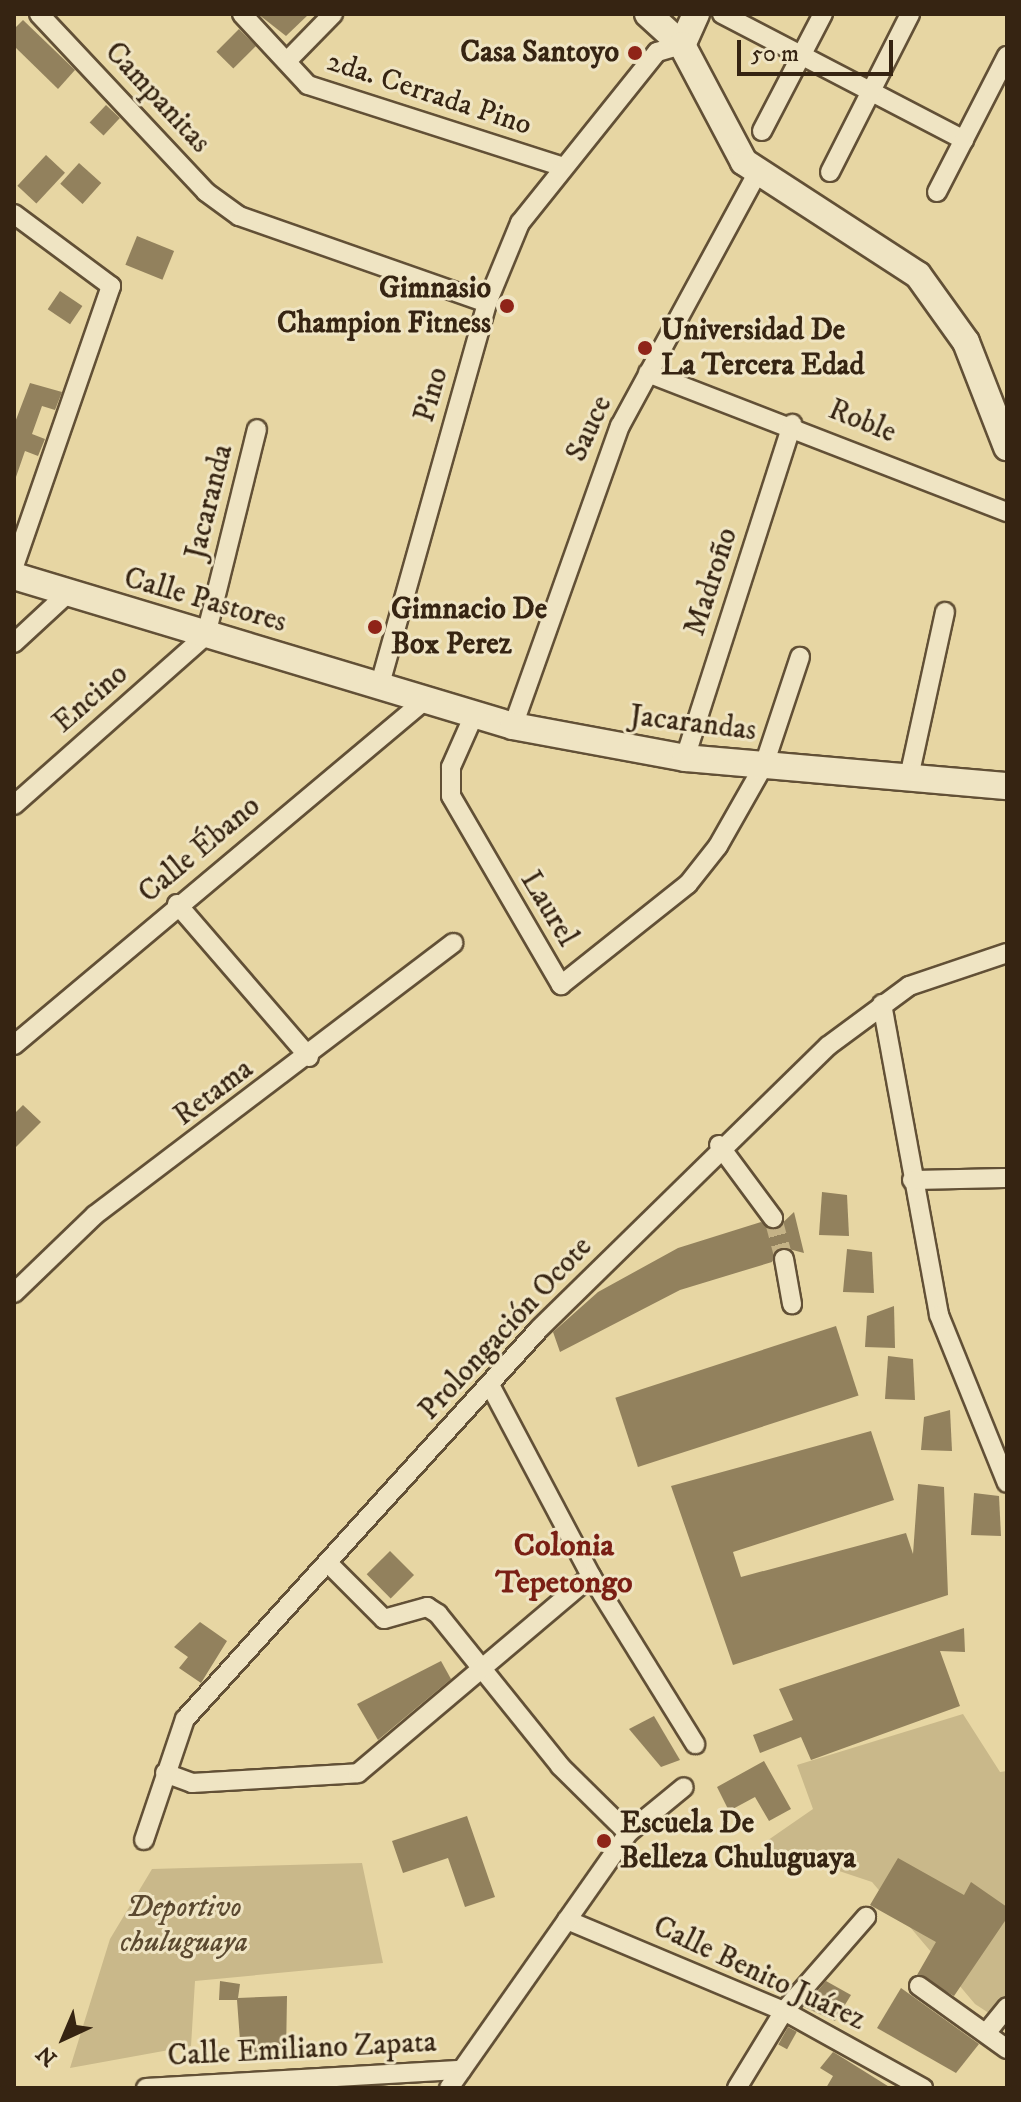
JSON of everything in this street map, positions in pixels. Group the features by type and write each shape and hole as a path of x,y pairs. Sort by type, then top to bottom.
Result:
{"street":[{"name":"Campanitas","path":"39,14 206,192 239,216 487,303"},
{"name":"2da. Cerrada Pino","path":"242,14 308,85 563,167"},
{"path":"287,61 333,14"},
{"path":"648,14 682,45 703,93 757,174 918,275 966,342 1007,447"},
{"path":"682,45 696,14"},
{"path":"722,14 964,140"},
{"path":"762,131 823,14"},
{"path":"830,172 910,14"},
{"name":"Pino","path":"380,684 487,303 520,223 657,52 682,45"},
{"path":"937,192 1007,56"},
{"name":"Sauce","path":"513,726 590,496 648,373 757,174"},
{"path":"14,214 111,286 14,566"},
{"name":"Roble","path":"648,373 792,424 1007,512"},
{"name":"Madroño","path":"685,758 792,424"},
{"name":"Jacaranda","path":"206,635 257,429"},
{"name":"Calle Pastores","path":"14,576 380,684"},
{"path":"14,643 67,594"},
{"path":"909,777 945,612"},
{"name":"Encino","path":"14,805 206,635"},
{"path":"764,765 800,657"},
{"name":"Jacarandas","path":"380,684 424,701 513,726 685,758 1007,786"},
{"name":"Calle Ébano","path":"14,1045 177,904 424,701"},
{"name":"Laurel","path":"474,715 451,767 451,796 561,985 688,884 764,765"},
{"path":"177,904 309,1057"},
{"name":"Retama","path":"14,1293 95,1215 309,1057 453,943"},
{"name":"Prolongación Ocote","path":"144,1840 185,1719 490,1385 719,1145 882,1004 935,973 1007,953"},
{"path":"882,1004 912,1180 952,1362 1007,1483"},
{"path":"719,1145 773,1218"},
{"path":"912,1180 1007,1178"},
{"path":"784,1259 792,1304"},
{"path":"490,1385 591,1576 695,1744"},
{"path":"328,1563 384,1619 427,1607 438,1614 478,1671 628,1833"},
{"path":"165,1773 192,1783 358,1773 591,1576"},
{"name":"Calle Emiliano Zapata","path":"146,2088 461,2070 628,1833 684,1787"},
{"path":"737,2088 784,2011 866,1917"},
{"name":"Calle Benito Juárez","path":"567,1920 784,2011 923,2088"},
{"path":"919,1986 1007,2049"},
{"path":"987,2032 1007,2007"},
{"path":"449,2088 461,2070"}],"green space":[{"path":"963,1714 1000,1772 1007,1771 1007,2025 975,2004 872,1882 761,1845 813,1809 797,1765"},
{"name":"Deportivo chuluguaya","path":"362,1863 383,1963 195,1981 191,2046 70,2068 110,1939 152,1869"}],"building":[{"path":"258,14 309,14 286,36"},
{"path":"23,20 75,70 58,89 14,46 14,29"},
{"path":"239,29 256,46 233,69 216,52"},
{"path":"106,105 120,118 104,136 90,123"},
{"path":"46,155 65,173 36,203 17,186"},
{"path":"79,163 101,183 83,204 60,184"},
{"path":"137,236 174,251 162,280 125,265"},
{"path":"60,291 82,306 70,324 48,309"},
{"path":"30,383 62,392 55,410 42,406 32,434 45,439 38,456 25,451 16,477 14,425"},
{"path":"23,1105 41,1122 14,1149 14,1114"},
{"path":"822,1192 847,1195 849,1236 819,1235"},
{"path":"794,1212 804,1253 781,1247 772,1262 680,1290 560,1352 553,1332 598,1292 678,1248 761,1222 775,1230"},
{"path":"847,1249 872,1252 874,1293 843,1292"},
{"path":"894,1306 895,1348 865,1347 867,1316"},
{"path":"836,1326 859,1395 638,1467 615,1398"},
{"path":"888,1356 913,1359 915,1400 885,1399"},
{"path":"950,1410 952,1451 921,1450 924,1417"},
{"path":"871,1431 894,1500 733,1552 741,1577 906,1533 913,1554 918,1484 944,1487 948,1595 733,1665 671,1486"},
{"path":"974,1493 999,1496 1001,1536 971,1535"},
{"path":"390,1551 414,1575 391,1598 367,1574"},
{"path":"200,1622 227,1641 201,1683 179,1668 188,1657 174,1647"},
{"path":"964,1628 965,1652 940,1651 960,1706 811,1760 801,1737 760,1753 753,1735 793,1720 779,1689"},
{"path":"441,1661 451,1679 378,1740 357,1704"},
{"path":"654,1716 680,1760 661,1767 629,1729"},
{"path":"764,1761 791,1809 769,1821 755,1797 729,1811 717,1787"},
{"path":"467,1816 495,1897 465,1907 448,1858 403,1873 392,1841"},
{"path":"898,1858 964,1895 971,1882 1007,1907 1007,1918 954,1996 917,1975 936,1942 870,1905"},
{"path":"220,1981 240,1984 238,1998 287,1996 286,2056 241,2054 237,2000 219,2000"},
{"path":"826,1981 851,1995 835,2021 804,2007"},
{"path":"901,1988 979,2044 956,2073 877,2028"},
{"path":"788,2027 797,2032 787,2049 778,2044"},
{"path":"833,2052 891,2088 826,2088 833,2076 820,2068"}],"tunnel":[{"path":"773,1218 784,1259"}],"place":[{"name":"Casa Santoyo","path":"635,53"},
{"name":"Gimnasio Champion Fitness","path":"507,306"},
{"name":"Universidad De La Tercera Edad","path":"645,348"},
{"name":"Gimnacio De Box Perez","path":"375,627"},
{"name":"Escuela De Belleza Chuluguaya","path":"604,1841"}],"district":[{"name":"Colonia Tepetongo","path":"564,1566"}]}
